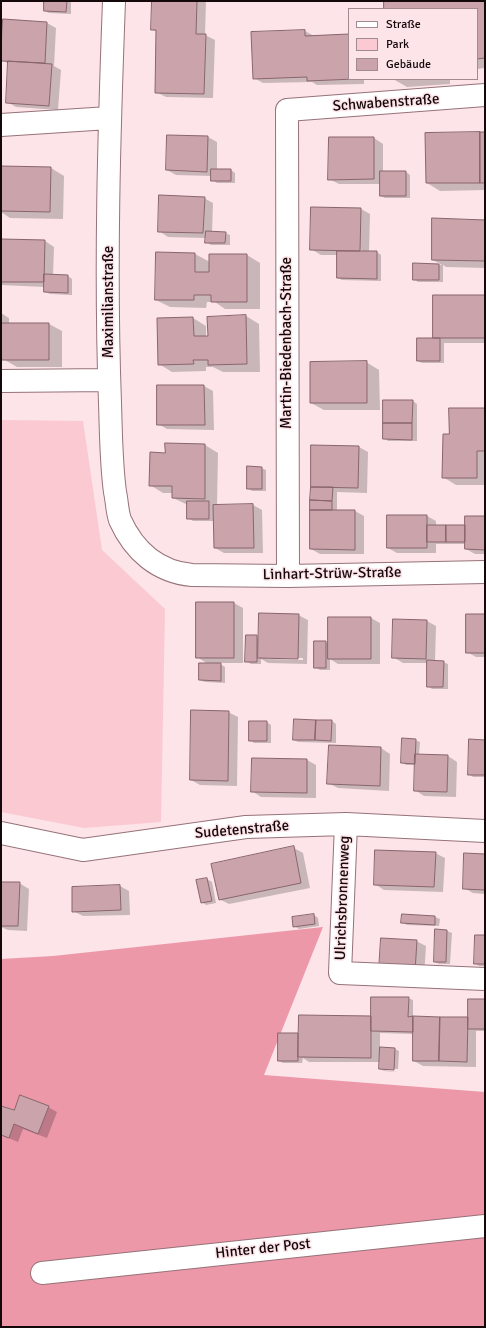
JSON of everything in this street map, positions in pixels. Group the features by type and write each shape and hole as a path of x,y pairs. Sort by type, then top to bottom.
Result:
{"street":[{"name":"Maximilianstraße","path":"114,1 109,118 109,380 111,460 120,519 134,543 153,563 178,574"},
{"name":"Schwabenstraße","path":"287,110 485,95"},
{"name":"Martin-Biedenbach-Straße","path":"287,110 288,576"},
{"path":"1,125 109,118"},
{"path":"1,381 109,380"},
{"name":"Linhart-Strüw-Straße","path":"178,574 203,576 288,576 485,572"},
{"name":"Sudetenstraße","path":"1,833 83,850 246,827 346,824 485,831"},
{"name":"Ulrichsbronnenweg","path":"346,824 340,973 485,979"},
{"name":"Hinter der Post","path":"42,1273 485,1226"}],"green space":[{"path":"1,420 83,421 102,550 165,609 161,822 84,828 1,812"}],"shaded area":[{"path":"323,927 264,1075 485,1092 485,1327 1,1327 1,959 53,956"}],"building":[{"path":"44,1 67,1 66,12 44,11"},
{"path":"152,1 197,1 196,34 206,34 204,94 155,93 156,30 151,30"},
{"path":"384,1 485,1 485,58 478,59 478,8 384,8"},
{"path":"3,19 47,22 45,63 1,61"},
{"path":"305,30 305,36 348,34 348,79 307,81 307,77 253,79 251,32"},
{"path":"8,61 52,64 49,106 6,103"},
{"path":"480,132 480,183 426,183 425,133"},
{"path":"480,132 485,132 485,183 480,183"},
{"path":"167,135 208,136 207,172 166,170"},
{"path":"329,137 374,137 374,179 328,180"},
{"path":"1,166 51,167 50,212 1,211"},
{"path":"211,169 231,169 231,181 211,181"},
{"path":"380,171 406,171 406,196 380,196"},
{"path":"159,195 205,197 203,233 158,232"},
{"path":"311,207 361,208 360,251 310,250"},
{"path":"432,218 485,220 485,261 432,260"},
{"path":"206,231 226,232 225,243 205,243"},
{"path":"1,239 45,240 44,282 1,282"},
{"path":"337,251 377,251 377,279 337,278"},
{"path":"156,252 195,253 195,272 209,272 209,254 247,254 247,302 211,302 211,295 194,295 194,300 155,300"},
{"path":"413,263 439,264 439,280 413,280"},
{"path":"44,274 68,275 68,293 44,292"},
{"path":"433,295 485,295 485,338 433,338"},
{"path":"246,315 247,364 208,365 208,360 193,360 194,364 158,365 157,318 193,317 194,336 208,336 207,317"},
{"path":"1,323 49,323 49,360 2,360"},
{"path":"417,338 440,338 440,361 417,361"},
{"path":"367,361 367,403 310,403 310,362"},
{"path":"157,385 204,385 205,425 157,425"},
{"path":"383,400 413,400 412,423 383,423"},
{"path":"449,408 485,408 485,451 477,451 477,478 442,478 443,434 449,434"},
{"path":"383,423 412,423 412,440 383,439"},
{"path":"165,443 205,444 205,499 172,498 172,486 149,486 150,452 165,453"},
{"path":"311,445 359,446 358,488 311,487"},
{"path":"247,466 262,467 262,489 247,489"},
{"path":"311,487 333,487 332,501 310,500"},
{"path":"310,500 332,501 332,510 310,510"},
{"path":"187,501 209,501 209,519 187,519"},
{"path":"253,504 254,548 214,548 213,505"},
{"path":"310,510 355,510 355,550 310,549"},
{"path":"387,515 427,515 427,548 387,548"},
{"path":"465,516 485,516 485,550 465,549"},
{"path":"427,525 446,525 446,542 427,542"},
{"path":"446,525 465,525 465,542 446,542"},
{"path":"196,602 234,602 234,658 196,658"},
{"path":"259,613 299,614 298,659 258,658"},
{"path":"466,614 485,614 485,653 466,653"},
{"path":"328,617 371,617 371,659 328,659"},
{"path":"393,619 427,620 426,659 392,658"},
{"path":"246,635 257,635 257,662 245,662"},
{"path":"314,641 326,641 326,668 314,668"},
{"path":"427,660 444,661 443,687 427,687"},
{"path":"199,663 221,663 221,681 199,680"},
{"path":"191,710 229,711 228,781 190,780"},
{"path":"294,719 316,720 315,740 293,740"},
{"path":"316,720 332,720 331,741 315,740"},
{"path":"249,721 267,721 267,741 249,741"},
{"path":"402,738 416,739 415,764 401,763"},
{"path":"469,739 485,740 485,775 468,775"},
{"path":"329,745 381,747 380,786 327,784"},
{"path":"415,754 448,755 447,792 414,791"},
{"path":"252,758 307,759 307,793 251,792"},
{"path":"294,846 301,883 219,900 211,864"},
{"path":"375,850 436,852 434,887 374,885"},
{"path":"464,853 485,854 485,890 463,889"},
{"path":"207,878 212,901 201,903 196,880"},
{"path":"1,882 20,882 18,926 1,926"},
{"path":"120,885 121,910 72,912 72,887"},
{"path":"314,914 315,924 293,927 292,917"},
{"path":"402,914 435,916 435,925 401,923"},
{"path":"435,929 447,930 446,962 434,962"},
{"path":"475,935 485,935 485,964 474,964"},
{"path":"381,938 417,940 415,972 379,970"},
{"path":"371,997 409,997 408,1017 413,1016 413,1032 371,1031"},
{"path":"468,999 485,999 485,1029 468,1029"},
{"path":"299,1015 371,1016 371,1058 298,1057"},
{"path":"413,1016 440,1017 439,1061 413,1061"},
{"path":"440,1017 468,1017 467,1062 439,1061"},
{"path":"278,1033 298,1033 298,1061 278,1061"},
{"path":"380,1047 395,1048 394,1070 379,1069"},
{"path":"20,1095 49,1106 38,1134 14,1124 9,1138 1,1135 1,1106 14,1110"}]}
